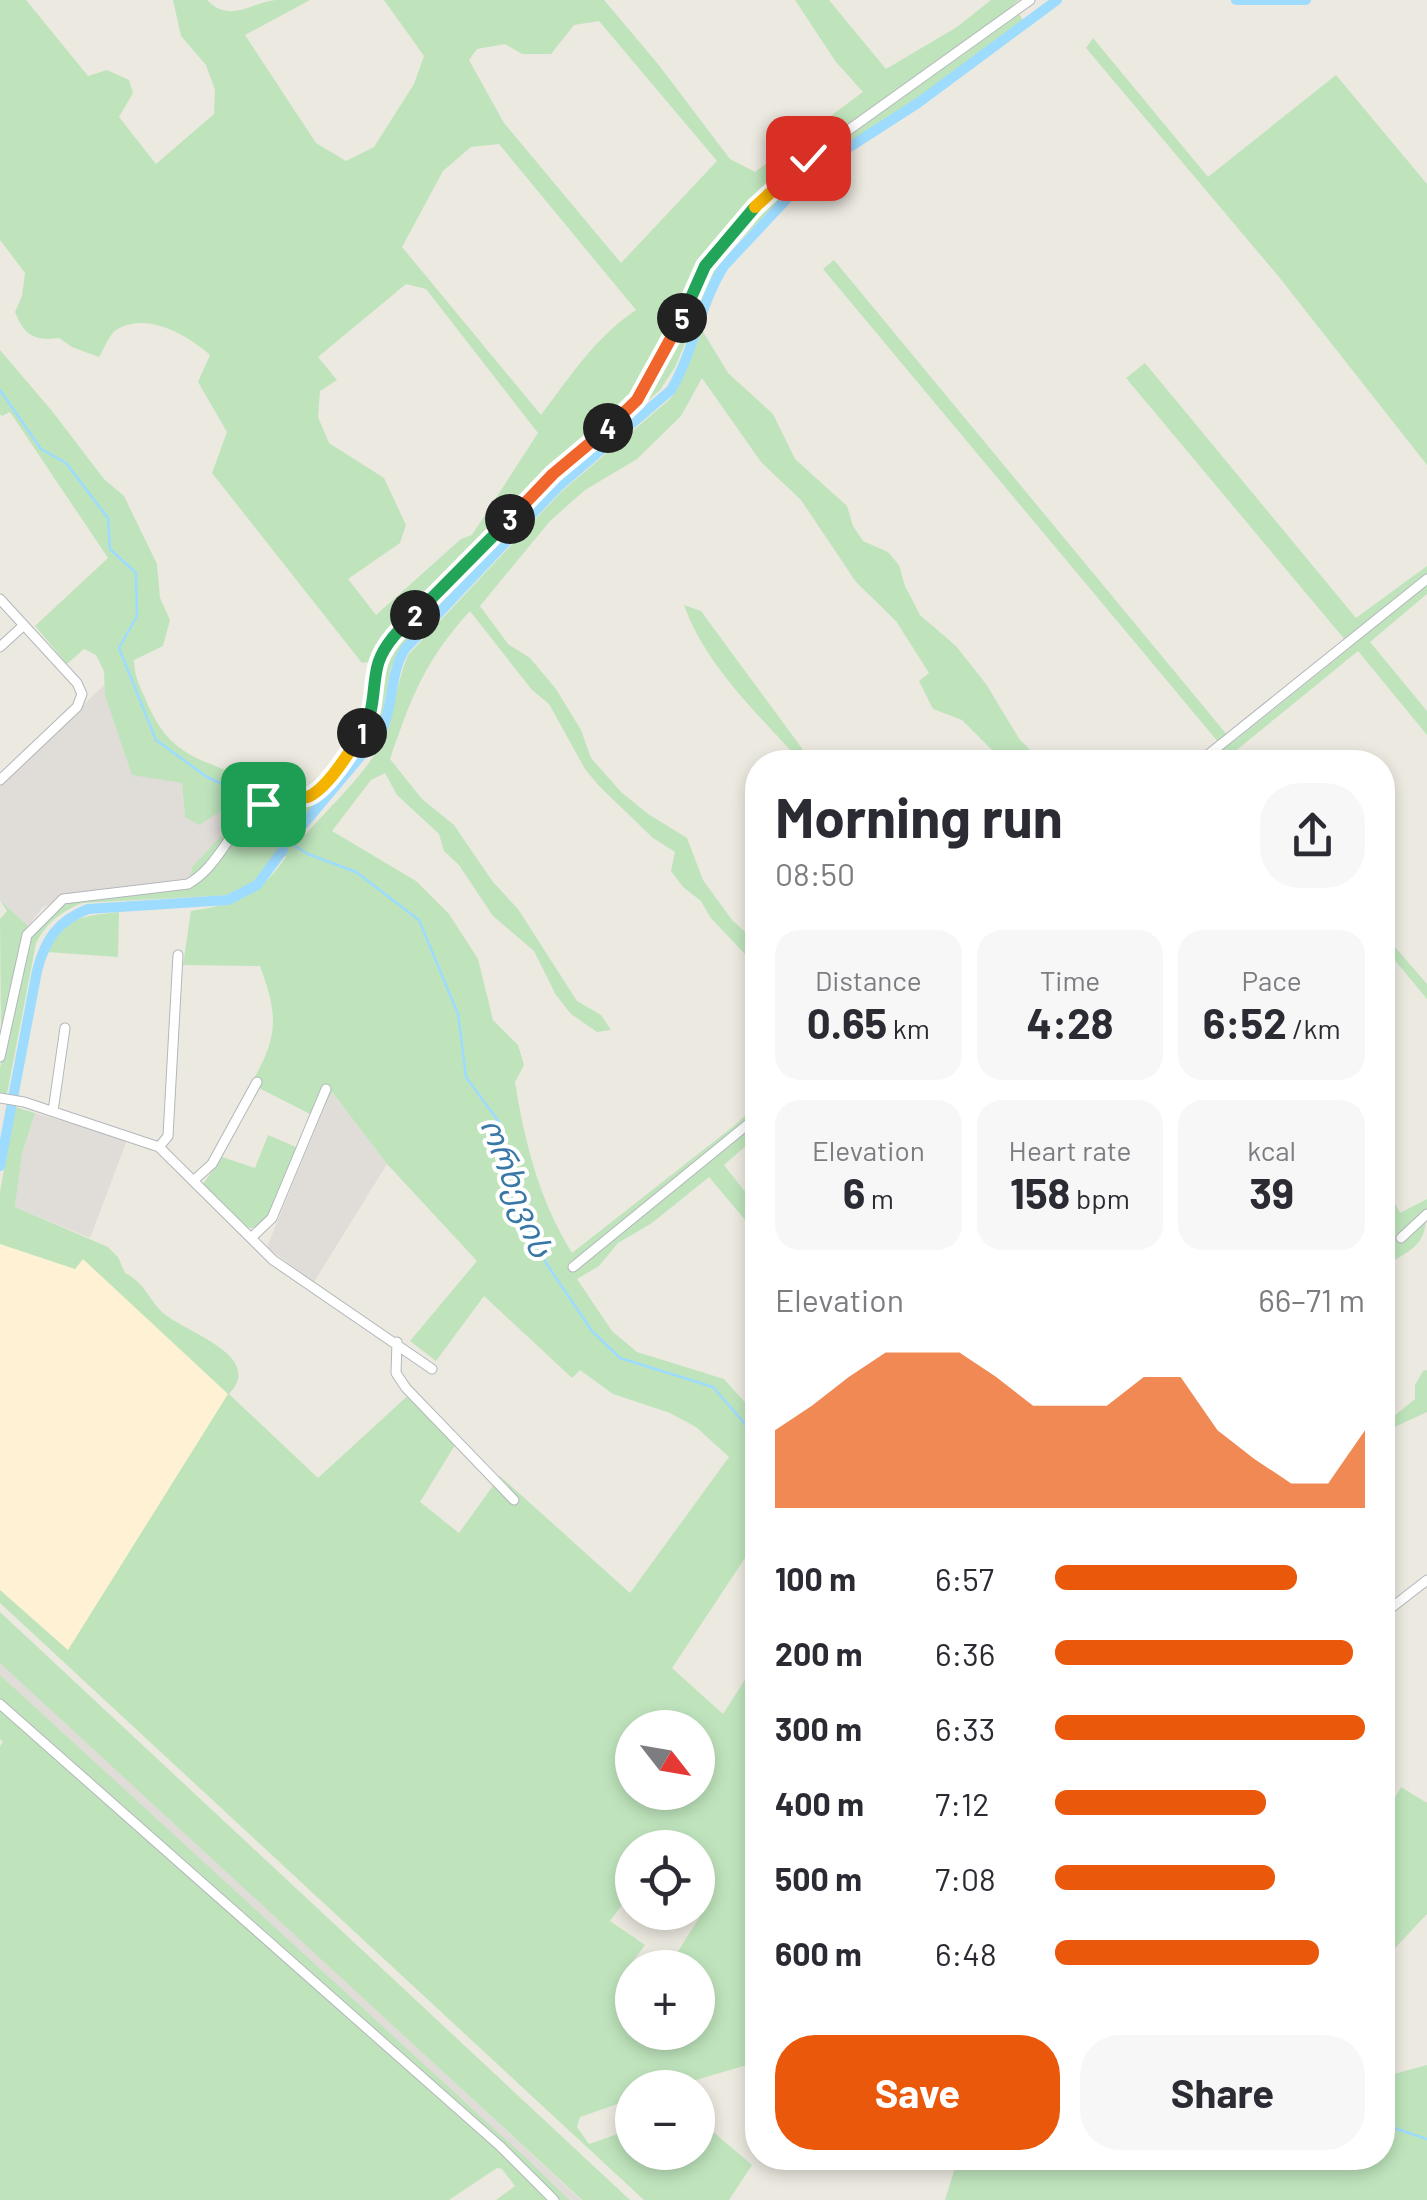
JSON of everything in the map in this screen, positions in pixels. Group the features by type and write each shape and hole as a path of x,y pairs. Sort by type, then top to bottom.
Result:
{"street":[{"path":"0,1057 27,935 63,900 188,884 201,876 263,804 282,792 305,798 338,769 366,728 374,705 381,655 403,626 553,474 637,400 677,331 705,266 769,192 808,158 1030,0"},
{"path":"1214,750 1427,579"},
{"path":"0,599 82,694 77,707 0,780"},
{"path":"0,647 24,624"},
{"path":"159,1146 168,1136 178,954"},
{"path":"53,1111 65,1028"},
{"path":"193,1181 212,1164 257,1082"},
{"path":"251,1238 272,1218 326,1089"},
{"path":"3,1098 159,1146 295,1278 397,1342 432,1369"},
{"path":"573,1267 745,1127"},
{"path":"1400,1238 1427,1214"},
{"path":"397,1342 396,1373 415,1400 514,1500"},
{"path":"1395,1606 1427,1580"},
{"path":"0,1704 485,2133 554,2200"}],"shaded area":[{"path":"105,684 105,695 182,783 185,817 221,811 237,819 192,867 190,878 68,894 42,908 28,926 0,900 0,786"},
{"path":"331,1091 387,1164 314,1282 267,1247"},
{"path":"35,1113 127,1140 90,1238 15,1207 22,1154"},
{"path":"0,1244 75,1269 83,1259 229,1394 68,1651 0,1590"},
{"path":"0,1660 581,2200 567,2200 0,1675"}],"green space":[{"path":"0,0 26,0 88,76 107,70 129,80 133,93 119,117 156,164 214,114 215,90 206,65 181,36 173,0 207,0 233,11 276,0 310,0 245,35 316,143 346,161 374,147 414,84 424,56 384,0 604,0 730,159 755,172 863,92 836,62 795,0 829,0 886,69 957,27 991,0 1019,0 1013,5 1023,20 908,106 814,165 721,260 675,367 660,390 561,476 401,647 391,668 380,726 293,833 300,839 307,833 375,754 408,655 561,492 670,399 702,330 728,373 773,414 795,459 847,506 863,541 888,552 899,565 920,615 956,646 1030,750 992,750 962,720 933,709 919,681 929,673 896,621 856,582 801,500 761,462 702,378 681,416 637,459 585,490 550,521 480,606 508,644 530,658 556,689 581,730 591,758 621,792 687,838 703,880 745,932 745,954 671,871 675,852 653,838 599,786 585,769 549,704 532,690 470,611 441,646 421,680 390,759 422,799 454,825 493,882 518,909 577,1001 601,1015 611,1030 597,1032 571,1014 556,995 534,951 493,916 459,865 444,851 439,834 397,795 385,773 371,780 332,831 416,881 449,914 478,959 493,1020 518,1045 524,1065 515,1082 523,1127 542,1192 572,1253 745,1115 745,1147 724,1165 745,1192 745,1220 709,1177 652,1223 618,1243 599,1266 577,1279 612,1331 637,1352 724,1379 745,1403 745,1558 672,1668 723,1714 745,1680 745,2066 715,2074 715,2070 615,2070 615,2105 580,2117 577,2127 589,2144 615,2135 615,2170 715,2170 715,2133 745,2159 745,2170 749,2170 729,2200 644,2200 0,1603 0,1590 68,1650 228,1394 83,1259 75,1269 0,1244 0,1192 15,1107 35,1113 22,1154 15,1207 108,1247 125,1273 162,1312 230,1356 238,1380 229,1394 318,1478 414,1390 460,1437 420,1502 459,1533 500,1476 630,1593 729,1457 696,1427 670,1413 613,1394 580,1370 572,1378 484,1296 436,1361 410,1341 477,1261 387,1164 332,1092 318,1118 251,1084 266,1053 273,1026 260,966 183,965 191,911 222,905 256,890 286,857 281,848 255,881 233,895 82,903 55,918 36,943 7,1094 0,1093 0,1068 30,937 59,906 68,903 188,887 192,867 237,819 221,811 199,825 185,817 182,783 132,775 105,695 104,671 96,655 84,649 67,664 35,626 108,558 10,412 0,414 0,350 104,479 124,496 157,564 160,598 170,620 163,646 134,660 135,670 156,721 182,749 266,792 279,779 302,790 335,760 354,734 374,661 362,663 212,473 227,432 198,382 210,355 178,333 141,323 116,330 99,357 59,338 31,335 15,312 25,273 0,240","holes":["599,21 717,161 621,263 504,123 469,60 477,49 505,44 522,54 551,54 574,25","499,144 636,310 596,345 541,415 402,247 443,171 471,147","406,284 426,289 538,433 472,535 461,539 376,615 348,579 400,543 406,525 384,478 329,443 318,417 320,391 337,380 318,357","615,1830 715,1830 715,1930 691,1930 679,1950 715,1950 715,2050 615,2050 615,1950 641,1950 645,1945 623,1930 615,1930 610,1921 615,1914"]},
{"path":"1093,38 1208,177 1336,75 1427,184 1427,465 1279,277 1086,48"},
{"path":"834,260 1233,742 1351,647 1126,378 1145,363 1356,618 1427,566 1427,594 1370,642 1427,711 1427,735 1358,651 1237,750 1223,750 823,269"},
{"path":"684,605 701,611 803,750 790,750 719,669"},
{"path":"0,900 28,926 1,1030 0,919 7,911"},
{"path":"119,912 118,957 47,952 60,931 76,920"},
{"path":"1395,947 1427,984 1427,999 1395,960"},
{"path":"268,1135 296,1147 272,1208 258,1226 250,1228 232,1216 203,1184 222,1157 255,1168"},
{"path":"1427,1199 1423,1235 1395,1260 1395,1203 1400,1213"},
{"path":"1427,1370 1427,1412 1395,1428 1395,1415 1415,1399 1415,1385"},
{"path":"0,1612 630,2200 582,2200 0,1663"},
{"path":"0,1675 569,2200 496,2200 515,2186 497,2168 449,2200 0,2200"},
{"path":"1401,1787 1427,1803 1427,1914 1395,1948 1395,1798"},
{"path":"1427,2065 1427,2200 945,2200 954,2170 1395,2170 1395,2074"}],"waterway":[{"path":"296,833 381,732 396,669 405,649 558,487 671,390 724,266 814,170 918,103 1057,0"},
{"path":"1236,0 1306,0"},
{"name":"ორხევის","path":"0,390 41,449 66,463 108,518 110,549 136,573 137,616 119,648 156,740 207,777 251,797 256,805"},
{"name":"ორხევის","path":"260,812 273,833 308,854 356,872 419,920 458,1014 466,1077 499,1122 525,1223 546,1263 592,1331 620,1358 713,1387 745,1424"},
{"path":"0,1166 37,971 54,933 68,919 88,909 228,900 257,885 283,850"},
{"name":"ორხევის","path":"1395,2128 1427,2139"}],"route":[{"path":"263,804 282,792 305,798 338,769 366,728 374,705 381,655 403,626 553,474 637,400 677,331 705,266 769,192 808,158"}]}
